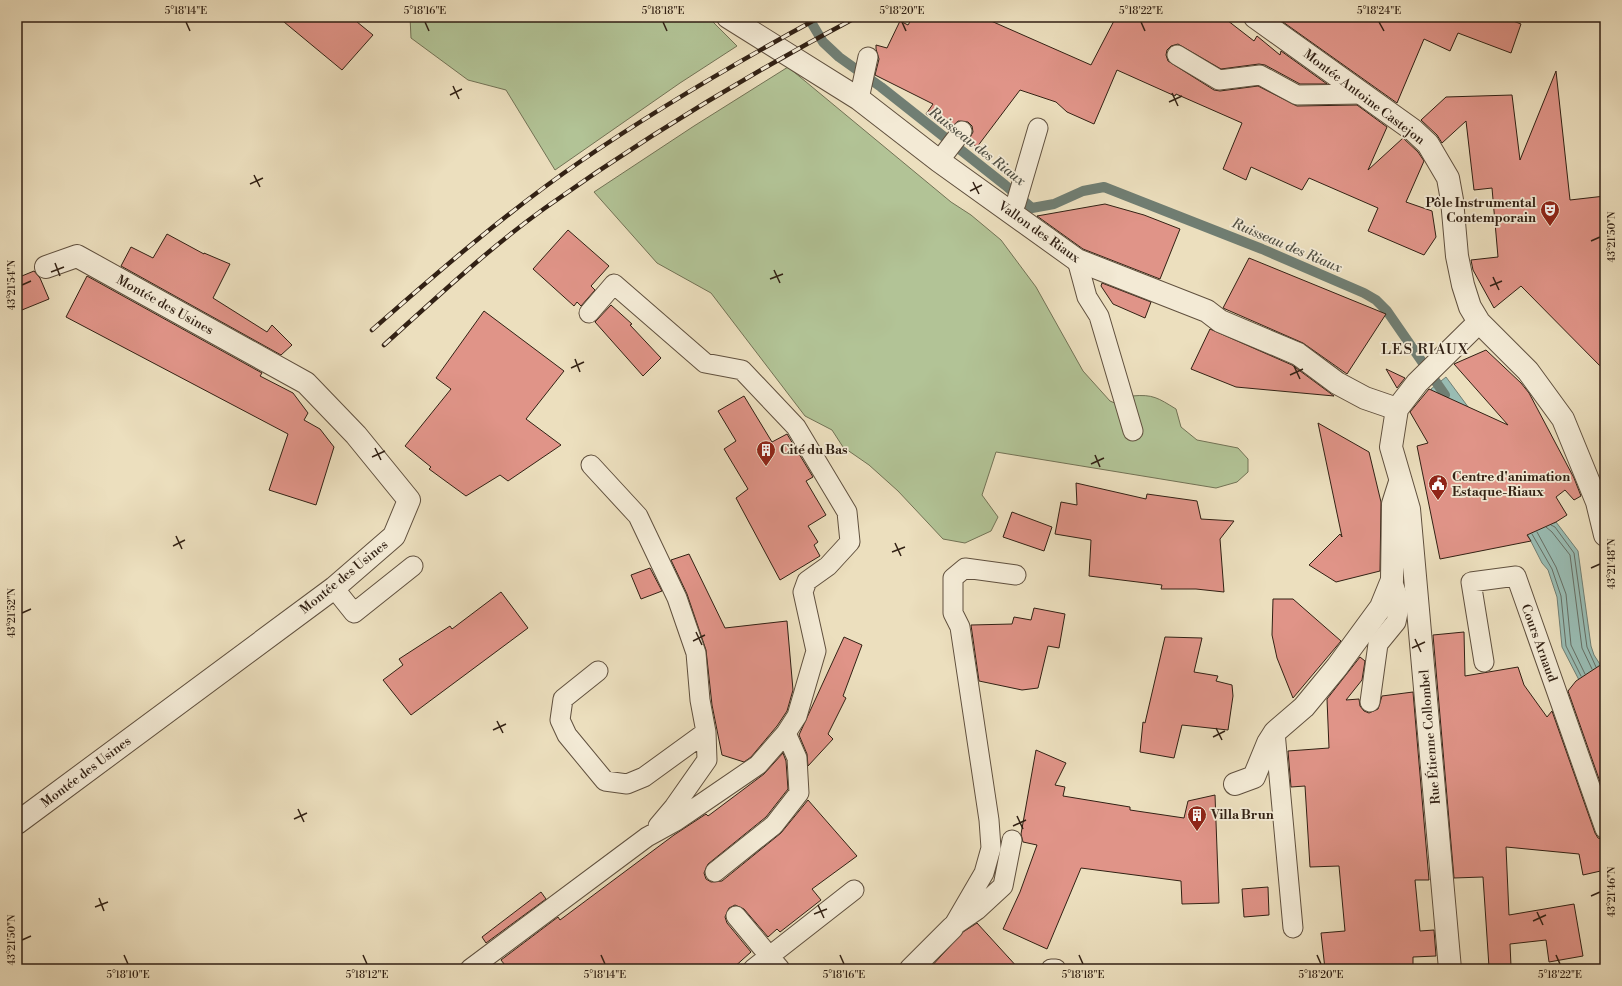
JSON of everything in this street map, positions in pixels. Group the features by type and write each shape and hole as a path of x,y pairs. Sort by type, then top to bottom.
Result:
{"street":[{"name":"Montée Antoine Castejon","path":"1256,17 1413,130 1428,144 1448,178 1452,200 1457,256 1463,285 1470,307 1479,322 1528,371 1563,419 1597,502 1604,530"},
{"name":"Vallon des Riaux","path":"733,18 860,93 1013,208 1077,260 1207,311 1220,321 1298,354 1337,383 1366,398 1397,409"},
{"name":"Montée des Usines","path":"17,823 334,588 394,536 409,500 356,435 306,383 77,256 46,267"},
{"path":"1397,409 1417,383 1479,322"},
{"name":"Rue Étienne Collombel","path":"1397,409 1391,447 1409,509 1450,969"},
{"path":"1235,784 1254,777 1268,742 1275,732 1304,707 1337,667 1381,607 1392,580 1393,504 1400,482"},
{"path":"911,969 952,928"}],"lane":[{"path":"1177,55 1219,80 1260,75 1297,95 1363,94"},
{"path":"860,93 868,57"},
{"path":"1013,208 1025,174 1038,128"},
{"path":"944,155 962,131"},
{"path":"1077,260 1087,297 1098,316 1133,431"},
{"path":"470,969 647,837 676,821 758,765 786,732 797,716 816,651 803,592 807,582 828,566 850,542 847,512 796,427 742,370 705,363 614,284 590,312"},
{"path":"591,465 638,516 676,598 696,653 706,732 707,760 674,807 647,837"},
{"path":"334,588 354,613 413,566"},
{"path":"952,928 981,878 991,848 989,820 960,627 952,613 953,578 965,568 1016,575"},
{"name":"Cours Arnaud","path":"1484,662 1471,582 1516,576 1605,829"},
{"path":"1370,702 1378,644 1396,622 1400,603 1392,580"},
{"path":"598,671 563,699 560,720 567,735 605,781 627,784 644,777 706,732"},
{"path":"715,872 774,825 799,793 797,758 786,732"},
{"path":"1275,732 1293,928"},
{"path":"952,928 977,910 1003,886 1012,840"},
{"path":"753,969 774,962 854,890"},
{"path":"736,916 774,962"},
{"path":"1051,969 1056,969"}],"green space":[{"path":"410,17 708,17 737,46 680,83 555,170 506,90 468,80 411,38"},
{"path":"788,67 951,202 971,215 1001,240 1036,287 1083,371 1110,401 1124,407 1132,396 1150,396 1160,400 1176,409 1181,427 1197,440 1238,448 1248,459 1248,472 1237,482 1216,488 996,452 982,495 998,517 991,531 965,543 943,539 898,491 869,465 843,447 832,430 805,416 711,293 657,263 594,192 694,126"}],"water":[{"path":"1446,377 1542,507 1544,507 1554,523 1556,522 1578,551 1591,646 1594,655 1605,672 1579,680 1562,647 1557,597 1548,570 1542,563 1516,512 1489,469 1431,389"}],"building":[{"path":"278,17 351,17 373,35 342,70"},
{"path":"913,17 982,17 1091,65 1116,17 1223,17 1254,41 1257,36 1280,55 1281,51 1327,84 1300,84 1265,65 1259,64 1221,69 1178,44 1171,46 1167,50 1166,55 1168,61 1214,90 1220,91 1258,86 1297,106 1357,105 1387,127 1368,170 1403,138 1418,152 1424,161 1406,202 1432,211 1436,237 1424,255 1368,231 1378,208 1309,178 1302,190 1251,167 1246,180 1223,169 1242,123 1176,94 1175,96 1117,70 1094,124 1067,112 1056,102 1020,90 977,147 968,141 973,132 972,126 968,122 958,121 950,129 926,114 933,104 875,75 879,59 876,45 887,48 900,21 908,25"},
{"path":"1283,17 1503,17 1521,24 1511,53 1458,33 1450,51 1424,39 1397,103 1283,22"},
{"path":"1556,71 1570,200 1605,196 1605,371 1521,286 1494,308 1473,270 1471,260 1498,257 1492,188 1474,190 1466,121 1442,143 1437,135 1421,120 1446,97 1512,95 1520,160"},
{"path":"1105,204 1144,215 1180,229 1160,279 1083,249 1037,216"},
{"path":"568,230 609,266 591,286 595,290 581,306 577,302 574,306 533,269"},
{"path":"167,234 204,254 230,264 213,298 267,332 272,325 292,345 281,355 121,266 131,247 153,258"},
{"path":"1249,258 1386,314 1347,374 1303,343 1223,308"},
{"path":"34,271 40,278 49,299 17,312 17,278"},
{"path":"87,276 262,373 260,376 293,393 308,413 304,420 320,429 334,447 316,505 269,490 288,434 66,317"},
{"path":"1102,283 1151,302 1145,318 1113,304 1101,286"},
{"path":"611,305 632,324 630,325 661,358 643,376 595,322"},
{"path":"484,311 564,371 526,419 561,445 508,481 500,475 466,496 429,469 431,467 405,446 451,389 436,378"},
{"path":"1210,329 1292,365 1334,396 1236,387 1191,369"},
{"path":"1486,350 1521,383 1529,393 1574,478 1581,496 1574,500 1565,490 1556,497 1567,515 1556,522 1527,535 1531,541 1440,559 1417,446 1428,443 1410,412 1429,389 1508,425 1454,364"},
{"path":"1386,369 1405,378 1397,388"},
{"name":"Cité du Bas","path":"744,396 772,442 787,434 813,477 806,481 826,515 808,526 818,542 814,545 820,556 780,580 736,498 748,489 724,449 736,441 718,411"},
{"path":"1318,423 1369,452 1381,502 1380,571 1336,582 1309,565 1340,534 1342,537"},
{"path":"1076,483 1146,499 1147,494 1197,501 1201,519 1234,521 1220,539 1224,592 1196,589 1161,589 1162,585 1089,576 1091,540 1055,534 1061,502 1077,505"},
{"path":"1012,512 1052,527 1044,551 1003,537"},
{"path":"689,554 725,628 787,621 793,690 787,711 777,726 751,757 744,762 722,755 712,705 706,650 687,594 671,560"},
{"path":"650,568 662,591 641,599 631,575"},
{"path":"501,592 528,628 411,715 383,680 403,665 399,659 450,626 452,629"},
{"path":"1273,599 1293,599 1341,641 1293,698 1277,658 1272,635"},
{"path":"1034,608 1065,614 1059,648 1048,646 1038,688 1022,690 979,681 971,625 1012,624 1014,617 1031,620"},
{"path":"1464,632 1465,676 1518,667 1524,685 1547,717 1552,711 1595,833 1598,838 1605,840 1605,870 1583,875 1579,854 1506,847 1509,915 1574,904 1583,956 1549,962 1546,940 1510,944 1511,966 1489,967 1483,877 1454,878 1433,635"},
{"path":"844,637 862,645 843,696 846,698 828,734 833,739 808,766 807,754 799,735"},
{"path":"1165,637 1202,638 1194,672 1218,676 1216,681 1232,685 1233,696 1228,730 1182,725 1174,758 1140,752 1143,722 1145,723"},
{"path":"1360,657 1365,661 1362,680 1346,700 1359,699 1360,706 1364,711 1369,713 1378,709 1382,696 1413,692 1429,880 1415,880 1420,931 1434,930 1436,956 1413,957 1413,969 1325,969 1321,933 1345,931 1339,866 1310,867 1305,786 1291,787 1288,751 1329,748 1327,699"},
{"path":"1605,662 1605,796 1568,691 1576,681"},
{"path":"1036,750 1066,763 1055,785 1065,787 1063,796 1130,807 1130,810 1184,818 1188,801 1215,795 1219,903 1182,904 1181,881 1081,868 1047,949 1003,929 1020,892 1037,845 1023,842 1021,834"},
{"path":"783,753 786,761 788,789 766,817 708,864 704,873 706,879 711,882 722,881 781,833 808,800 857,856 812,889 821,900 780,932 777,929 768,937 744,909 735,905 729,908 725,917 727,923 751,952 732,969 508,969 501,960 558,917 560,920 674,835 706,814 708,816 764,774"},
{"path":"1268,887 1269,915 1244,917 1242,889"},
{"path":"541,892 546,899 486,943 482,937"},
{"path":"977,923 1019,969 929,969 963,932"}],"waterway":[{"name":"Ruisseau des Riaux","path":"808,17 823,42 839,57 881,87 1032,208 1054,204 1083,191 1104,187 1262,249 1364,293 1376,300 1387,311 1445,395"}],"railway":[{"path":"372,330 500,221 581,161 639,122 820,17"},
{"path":"384,345 463,274 503,240 545,208 621,156 698,107 857,17"}],"place":[{"name":"Pôle Instrumental Contemporain","path":"1550,227"},
{"name":"Cité du Bas","path":"766,467"},
{"name":"Centre d'animation Estaque-Riaux","path":"1438,501"},
{"name":"Villa Brun","path":"1197,832"}],"district":[{"name":"LES RIAUX","path":"1425,349"}]}
